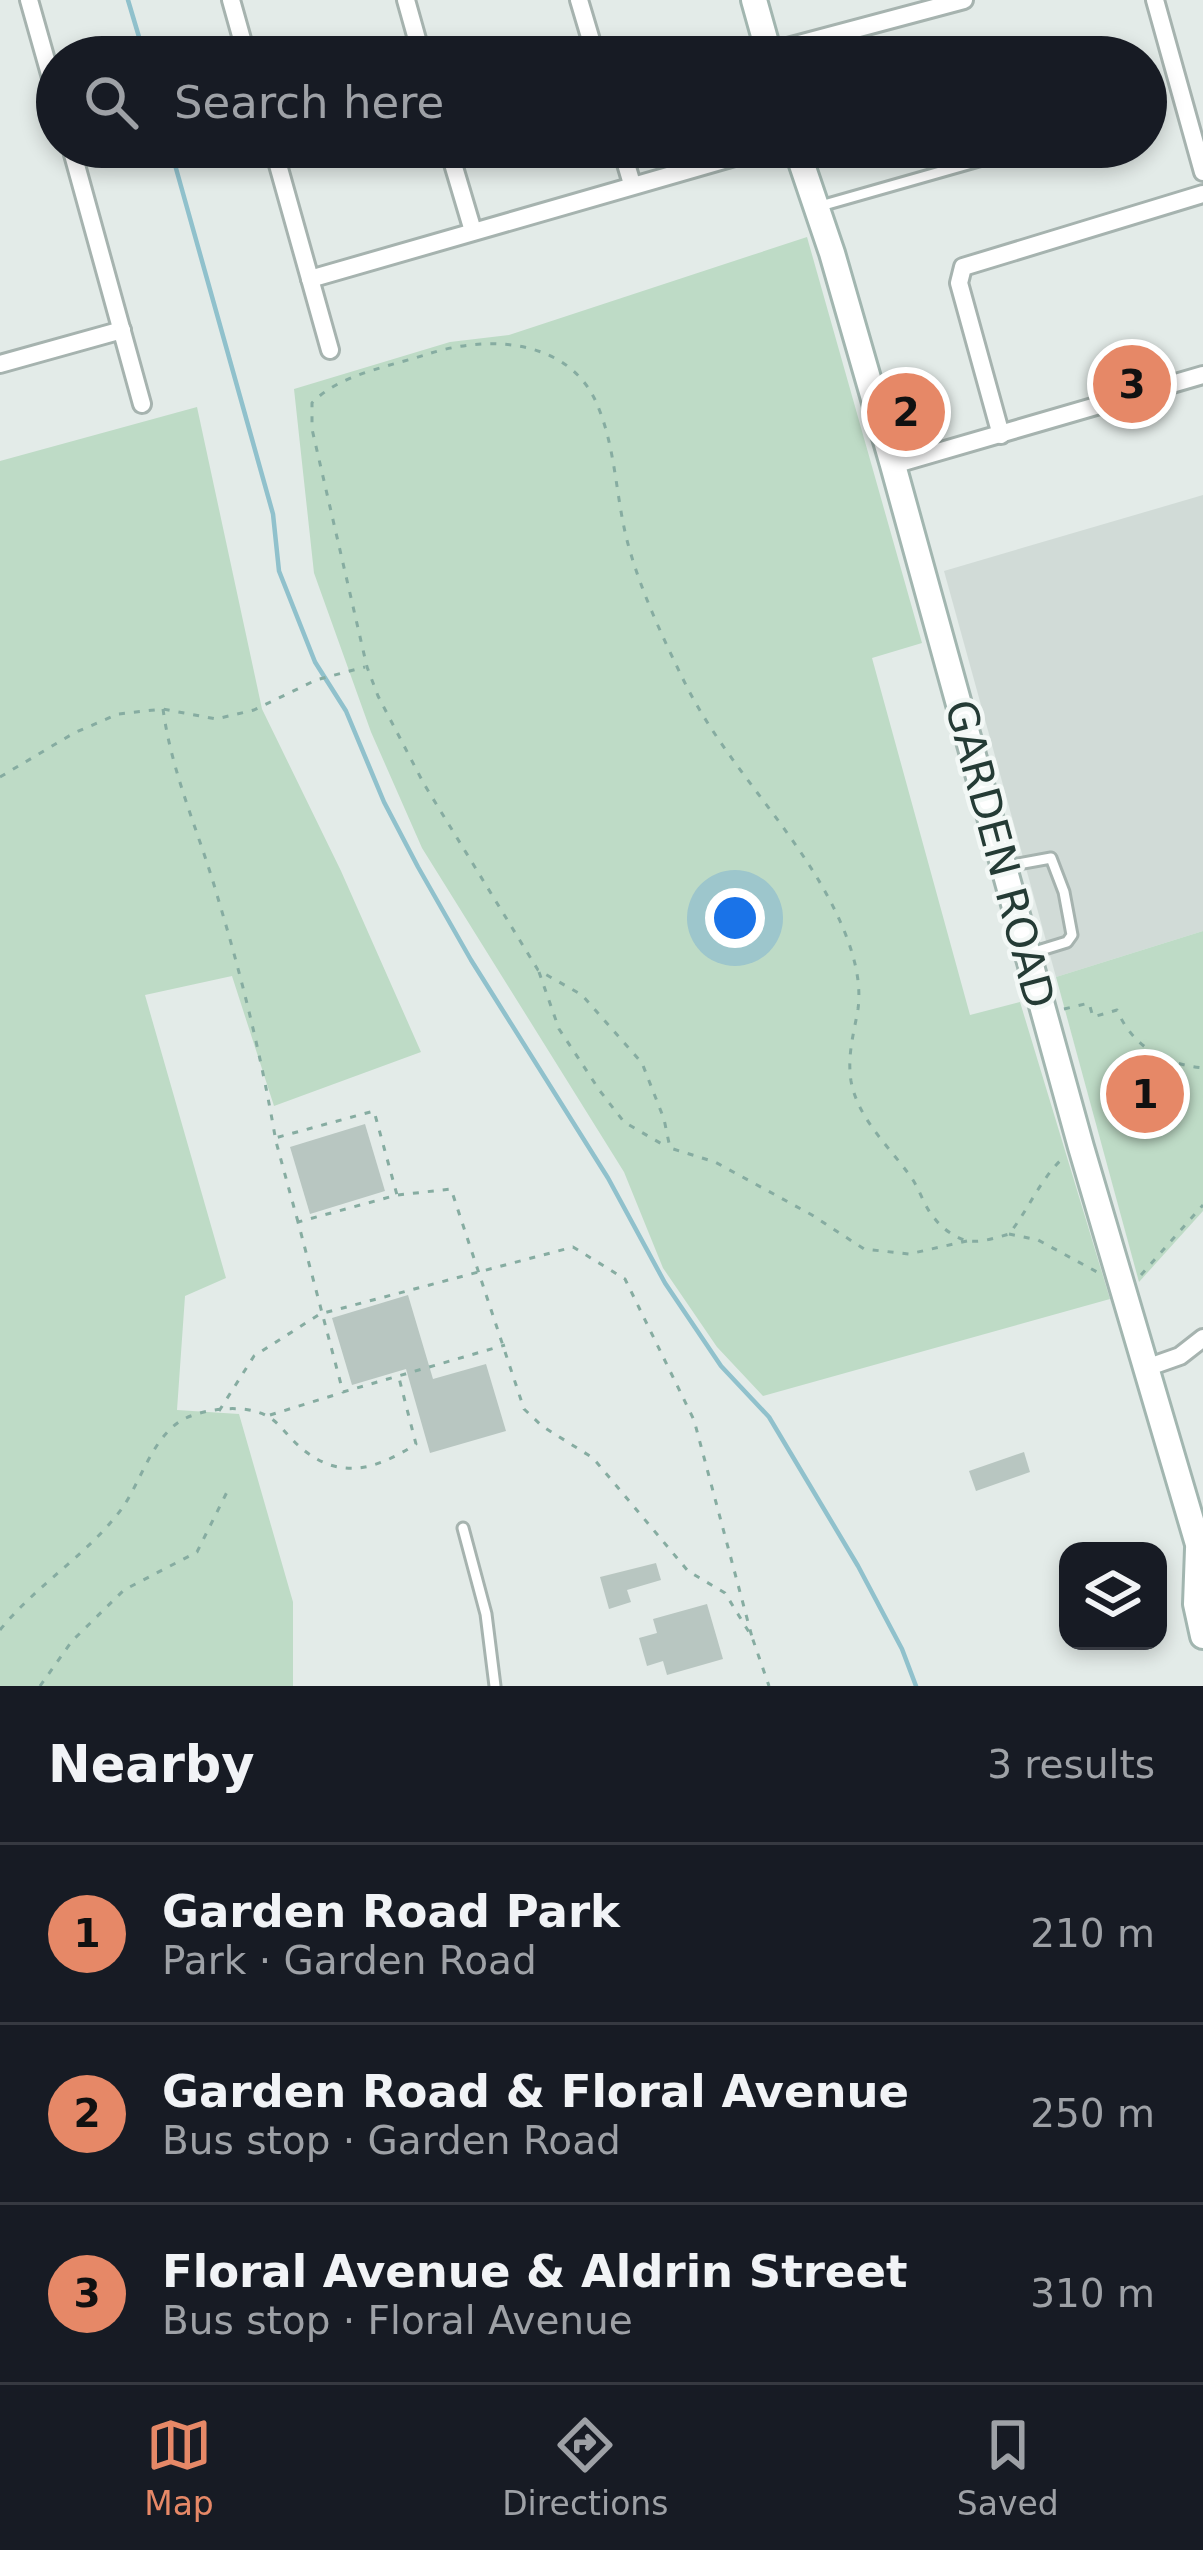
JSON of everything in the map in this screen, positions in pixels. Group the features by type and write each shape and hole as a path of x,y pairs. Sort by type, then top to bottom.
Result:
{"street":[{"path":"29,0 39,36"},
{"path":"231,0 241,36"},
{"path":"406,0 416,36"},
{"path":"579,0 590,36"},
{"path":"754,0 764,36"},
{"path":"837,36 964,0"},
{"path":"1155,0 1165,36"},
{"path":"1167,43 1203,172"},
{"path":"76,168 142,404"},
{"path":"278,168 330,350"},
{"path":"454,168 472,231"},
{"path":"627,168 632,184"},
{"path":"310,278 691,168"},
{"name":"GARDEN ROAD","path":"803,168 893,465 1081,1147 1201,1555 1196,1604 1203,1636"},
{"path":"1001,435 958,283 963,267 1203,194"},
{"path":"0,364 122,330"},
{"path":"893,465 1203,374"},
{"path":"1146,1368 1180,1356 1203,1338"}],"lane":[{"path":"817,208 955,168"},
{"path":"1004,867 1051,858 1064,892 1072,934 1067,942 1028,954"},
{"path":"463,1528 486,1614 495,1686"}],"path":[{"path":"967,1241 945,1230 931,1215 915,1183 858,1106 850,1078 850,1044 859,1006 859,976 840,921 802,854 709,727 681,676 630,551 599,407 578,374 552,355 522,344 443,350 360,376 321,394 312,403 312,429 377,696 424,784 538,970 559,1029 624,1122 670,1148 716,1162 864,1250 909,1254 1009,1234 1038,1240 1123,1290 1203,1205"},
{"path":"0,777 118,714 163,710 216,719 254,710 316,680 367,667"},
{"path":"163,710 169,750 217,893 263,1063 275,1138 343,1393"},
{"path":"538,970 582,995 642,1063 670,1148"},
{"path":"1045,1014 1089,1003 1094,1017 1117,1010 1128,1031 1151,1053 1203,1068"},
{"path":"275,1138 374,1111 397,1195"},
{"path":"1009,1234 1029,1209 1044,1176 1081,1147"},
{"path":"298,1222 397,1195 451,1190 524,1409 593,1458 626,1503 652,1525 688,1570 725,1593 752,1637"},
{"path":"219,1411 254,1356 320,1314 573,1247 625,1279 694,1420 769,1686"},
{"path":"268,1416 505,1345"},
{"path":"0,1630 24,1600 121,1510 164,1435 186,1418 240,1408 268,1416 304,1451 332,1468 372,1467 416,1444 399,1376"},
{"path":"40,1686 72,1641 124,1590 197,1552 230,1486"}],"shaded area":[{"path":"1203,495 1203,931 1056,977 944,571"}],"green space":[{"path":"807,237 922,643 872,658 970,1015 1020,1002 1110,1299 763,1396 717,1347 663,1268 624,1172 422,848 371,732 314,573 294,389 450,342 509,335"},
{"path":"197,407 262,709 421,1052 274,1106 232,976 145,995 226,1278 185,1296 177,1410 239,1414 293,1602 293,1686 0,1686 0,461"},
{"path":"1203,931 1203,1211 1139,1282 1056,977"}],"building":[{"path":"365,1124 385,1191 310,1214 290,1147"},
{"path":"408,1295 433,1379 486,1364 506,1431 430,1453 406,1369 352,1385 332,1318"},
{"path":"1024,1452 1030,1472 976,1491 969,1471"},
{"path":"656,1563 661,1580 627,1590 631,1602 609,1609 600,1577"},
{"path":"707,1604 723,1659 667,1675 663,1661 647,1666 639,1638 657,1633 653,1619"}],"waterway":[{"path":"128,0 139,36"},
{"path":"176,168 273,514 279,571 315,662 346,711 384,802 471,960 608,1178 665,1283 721,1366 769,1417 858,1566 916,1686"}],"place":[{"name":"Floral Avenue & Aldrin Street","path":"1132,384"},
{"name":"Garden Road & Floral Avenue","path":"906,412"},
{"name":"Garden Road Park","path":"1145,1094"}]}
